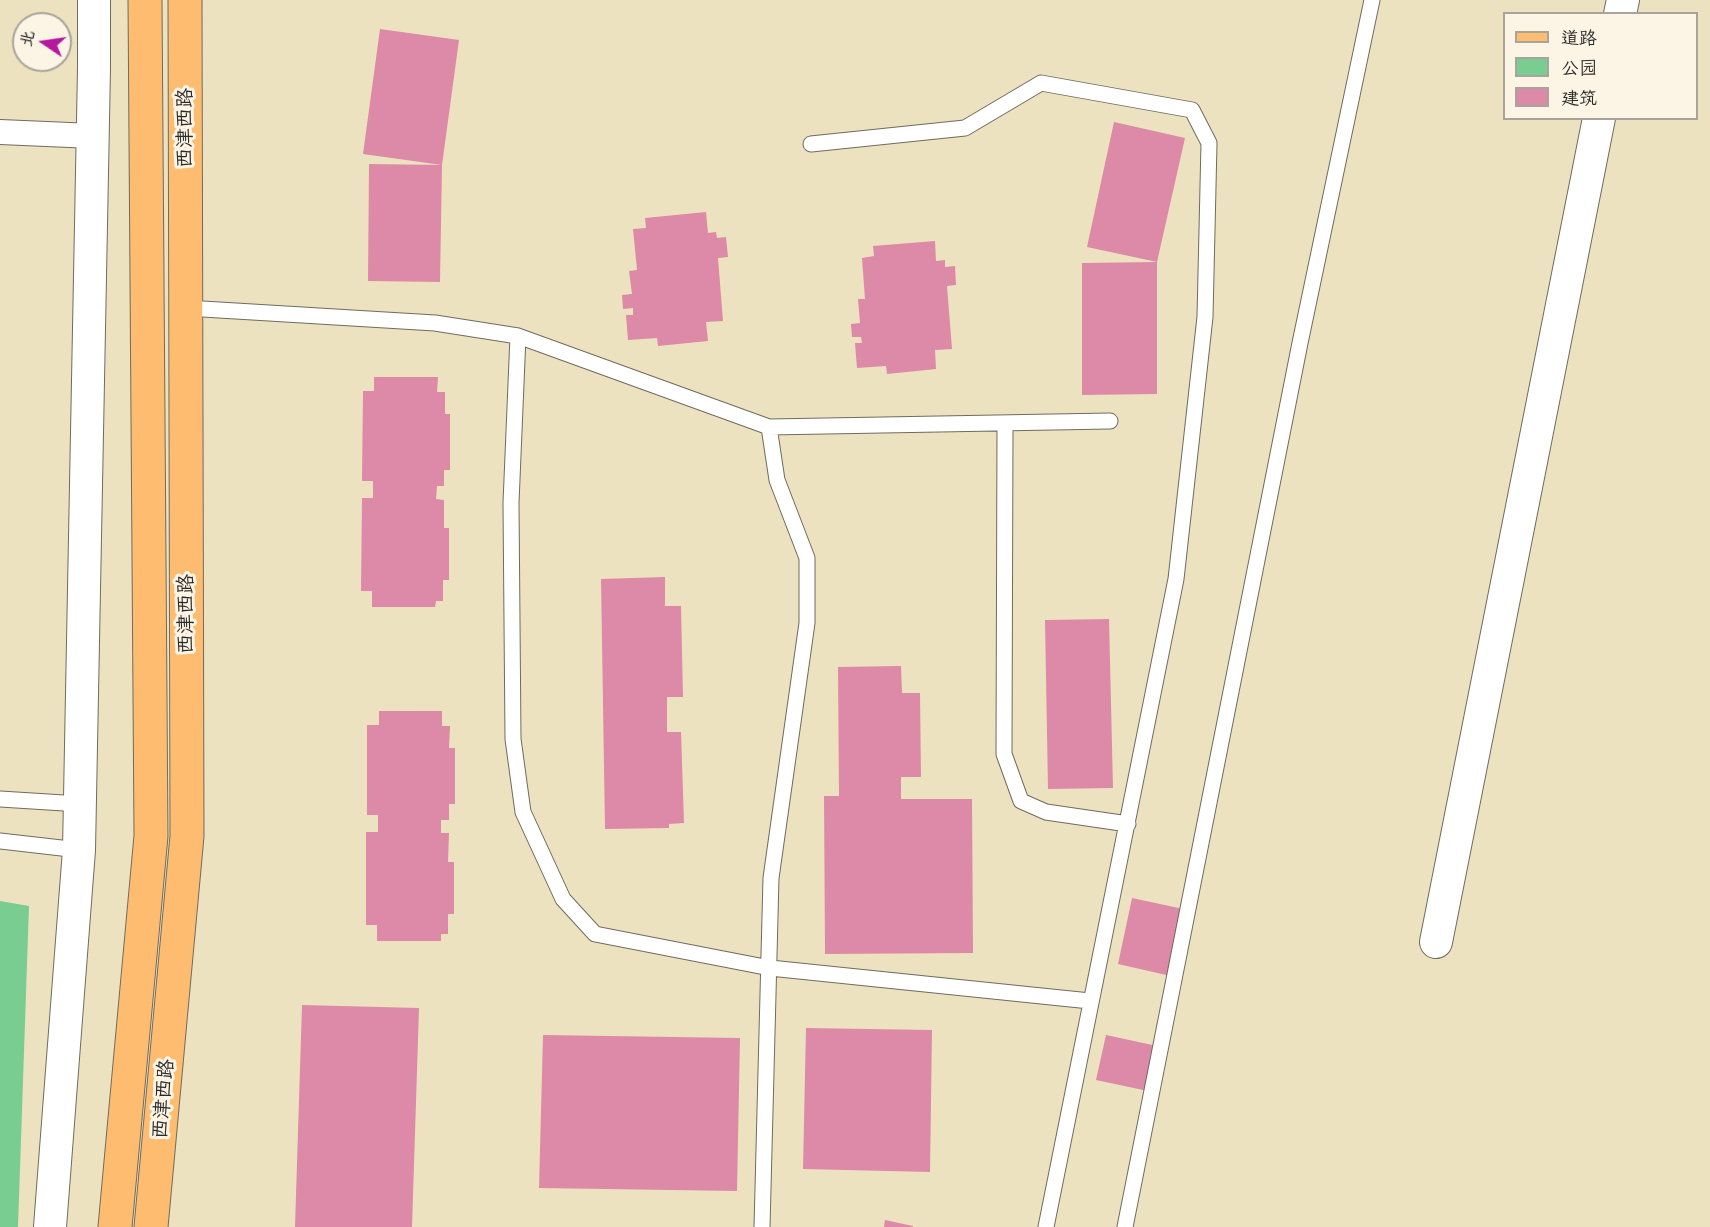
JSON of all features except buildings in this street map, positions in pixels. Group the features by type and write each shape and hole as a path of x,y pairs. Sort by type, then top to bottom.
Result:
{"main road":[{"name":"西津西路","path":"116,1227 151,836 145,0"},
{"name":"西津西路","path":"151,1227 187,836 185,0"}],"street":[{"path":"50,1227 80,804 94,0"},
{"path":"1436,942 1599,120"},
{"path":"0,132 93,136"}],"lane":[{"path":"1125,1227 1297,355 1372,0"},
{"path":"811,144 965,128 1041,83 1192,110 1209,143 1205,317 1176,579 1046,1227"},
{"path":"186,308 435,322 518,336 770,427 1110,421"},
{"path":"518,336 511,503 513,739 523,812 563,899 595,934 770,968 1090,1001"},
{"path":"1005,424 1004,754 1021,801 1046,812 1128,824"},
{"path":"762,1227 771,878 807,623 807,558 777,480 770,427"},
{"path":"0,799 80,804"},
{"path":"0,841 78,850"}],"green space":[{"path":"0,901 29,906 18,1227 0,1227"}]}
